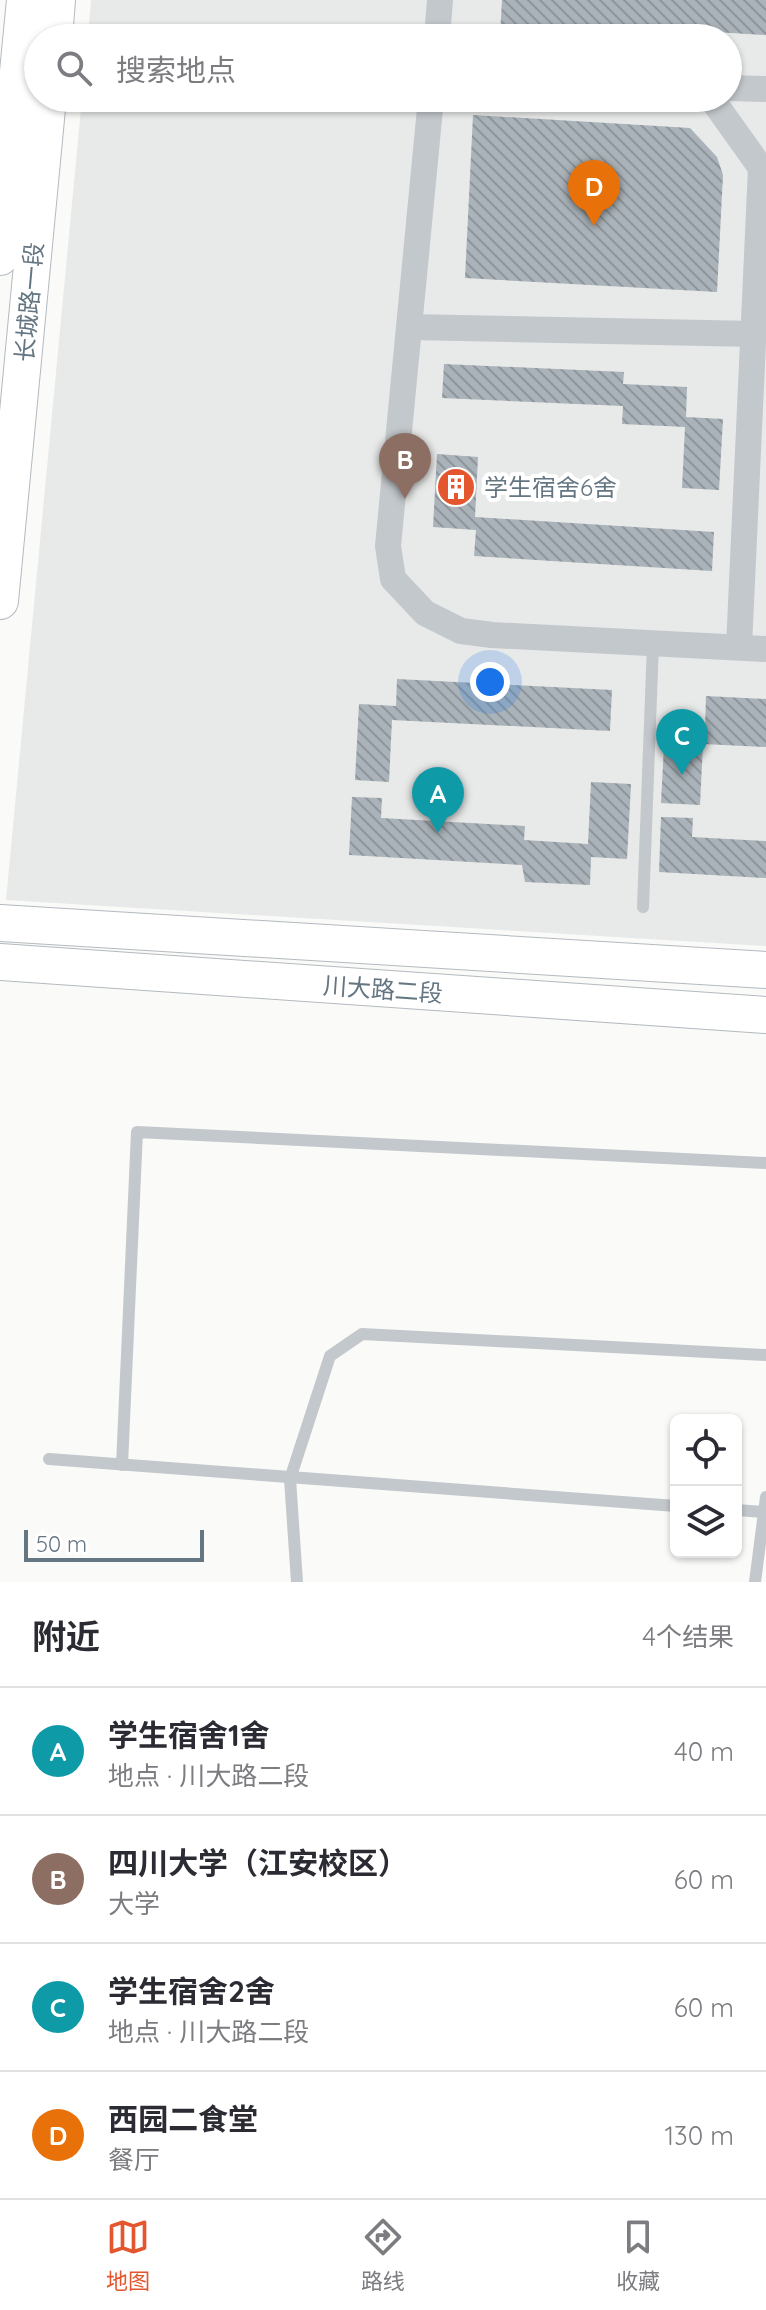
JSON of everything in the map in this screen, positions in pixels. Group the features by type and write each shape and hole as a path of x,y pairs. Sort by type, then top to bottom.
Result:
{"main road":[{"name":"长城路一段","path":"0,257 25,0"},
{"path":"55,24 57,0"},
{"name":"长城路一段","path":"0,601 47,112"},
{"name":"川大路二段","path":"0,923 766,970"},
{"name":"川大路二段","path":"0,962 766,1015"}],"street":[{"path":"438,24 440,0"},
{"path":"742,88 766,89"},
{"path":"430,112 388,546 393,579 425,613 461,631 766,649"},
{"path":"722,112 764,166 761,283 755,334 739,647"},
{"path":"409,327 755,334"}],"lane":[{"path":"643,907 653,644"},
{"path":"122,1465 137,1132 766,1163"},
{"path":"297,1582 290,1479 330,1356 362,1334 766,1355"},
{"path":"49,1459 670,1506"},
{"path":"755,1582 766,1497"},
{"path":"742,1510 764,1512"}],"shaded area":[{"path":"91,0 766,0 766,946 6,900 81,112 742,112 742,24 89,24"}],"building":[{"path":"502,0 766,0 766,35 742,34 742,24 501,24"},
{"path":"473,115 690,128 717,157 723,175 717,292 465,278"},
{"name":"学生宿舍6舍","path":"444,364 624,372 623,384 687,387 686,417 723,419 719,490 682,488 685,427 622,424 623,406 442,398"},
{"name":"学生宿舍6舍","path":"437,454 478,457 475,517 714,532 712,571 474,556 476,530 433,527"},
{"path":"397,679 612,690 610,731 392,720 389,782 355,780 359,704 396,706"},
{"path":"706,696 766,699 766,747 703,744 700,805 661,803 665,726 705,728"},
{"path":"591,782 631,784 627,859 591,857 590,885 525,882 522,865 349,855 352,797 382,798 381,818 525,826 524,840 588,844"},
{"path":"661,817 693,818 692,837 766,841 766,878 659,872"}],"place":[{"name":"西园二食堂","path":"594,226"},
{"name":"学生宿舍6舍","path":"456,487"},
{"name":"四川大学（江安校区）","path":"405,499"},
{"name":"学生宿舍2舍","path":"682,775"},
{"name":"学生宿舍1舍","path":"438,833"}]}
